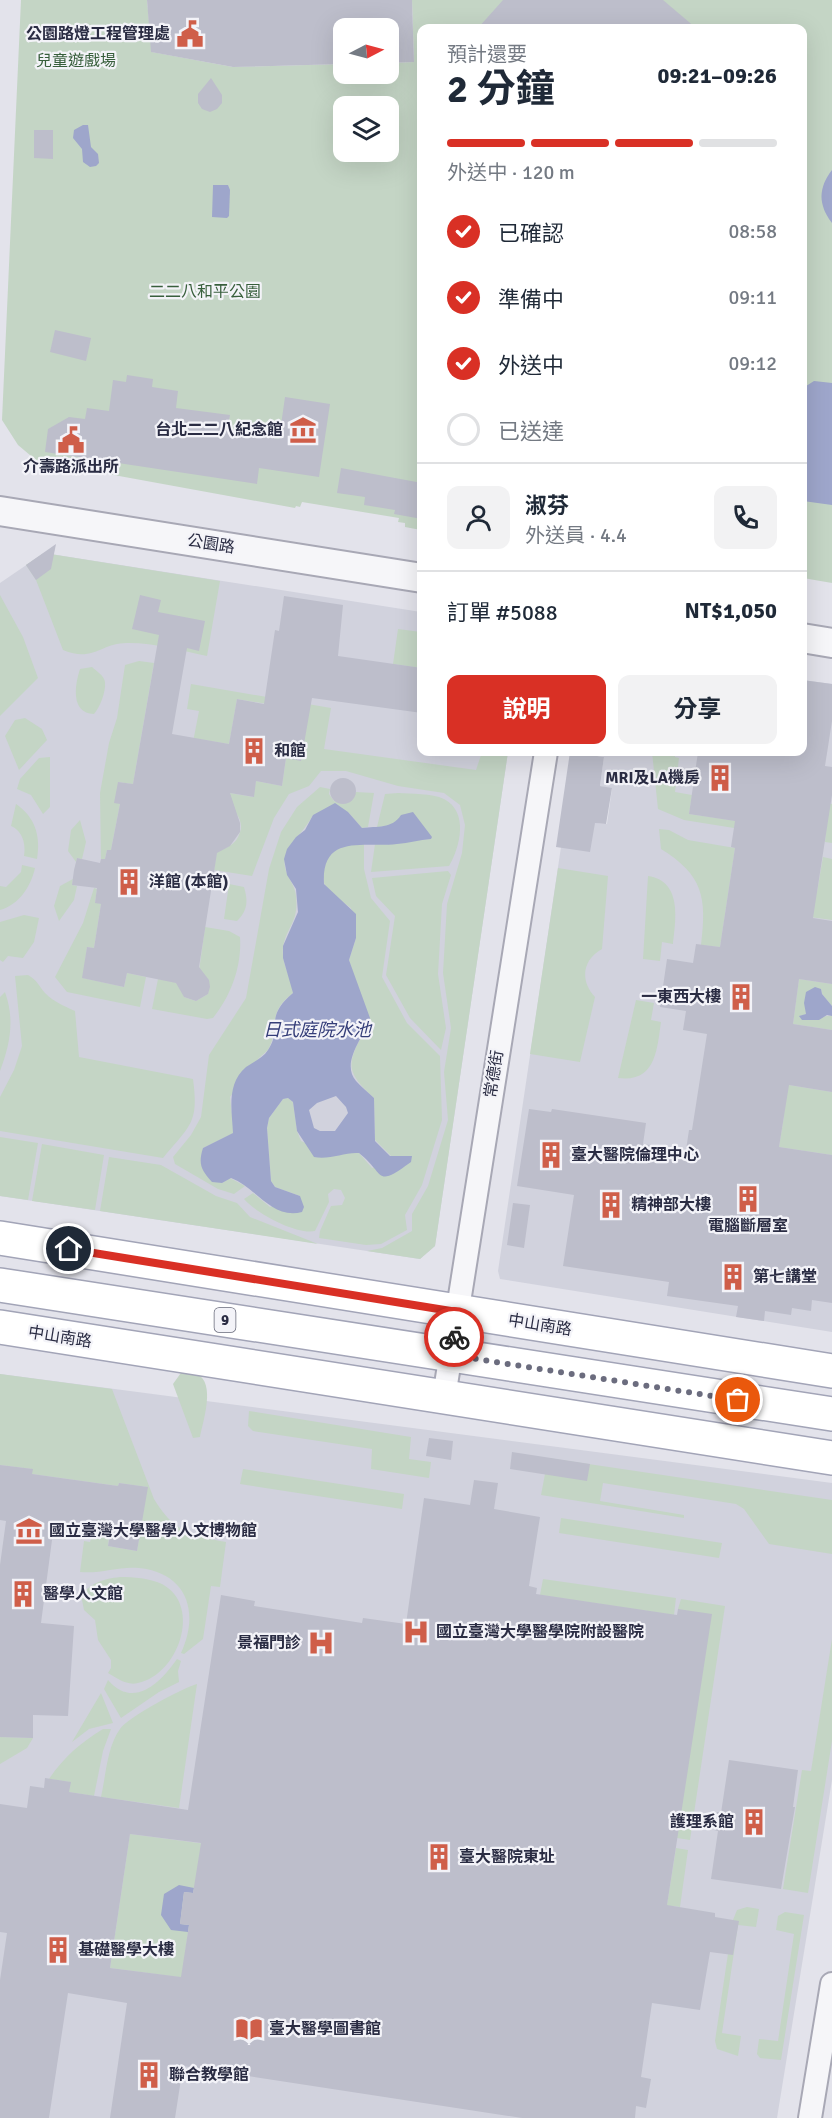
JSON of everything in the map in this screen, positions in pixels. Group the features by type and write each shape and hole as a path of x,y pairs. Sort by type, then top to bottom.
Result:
{"main road":[{"name":"中山南路","path":"0,1238 832,1371"},
{"name":"9","path":"0,1285 832,1414"},
{"name":"中山南路","path":"0,1327 832,1458"}],"street":[{"name":"公園路","path":"0,511 417,577"},
{"path":"807,639 832,643"},
{"name":"常德街","path":"444,1397 545,756"},
{"path":"810,2118 832,1984"}],"shaded area":[{"path":"44,553 417,611 417,756 507,756 435,1246 420,1259 0,1196 0,583"},
{"path":"807,681 832,684 832,1332 500,1279 498,1271 561,847 595,823 607,824 612,789 600,786 604,757 599,756 807,756"},
{"name":"國立臺灣大學醫學院附設醫院","path":"0,1374 832,1483 832,1780 777,2118 0,2118"}],"green space":[{"name":"二二八和平公園","path":"21,0 147,0 152,52 233,67 333,64 333,84 399,84 399,63 414,62 412,0 832,0 832,583 807,579 807,24 417,24 417,529 405,527 405,523 398,522 399,518 302,502 300,507 295,508 37,461 18,445 2,420"},
{"path":"44,553 220,581 207,656 139,643 119,644 82,654 63,650 36,580 26,565","holes":["204,621 199,650 164,644"]},
{"path":"0,595 23,637 38,678 0,716"},
{"path":"398,629 417,631 417,667 393,664"},
{"path":"139,661 154,663 133,784 118,782 120,804 111,850 107,850 105,859 102,859 101,863 100,793 109,743 117,718 125,665"},
{"path":"92,667 102,675 105,682 102,699 94,714 81,709 76,697 80,669"},
{"path":"191,684 331,708 324,749 476,770 481,756 507,756 435,1246 420,1259 367,1251 382,1248 412,1231 412,1214 428,1186 448,1120 444,1072 451,1028 443,973 447,904 462,853 465,825 460,805 444,793 398,786 346,771 321,771 309,786 289,794 274,818 252,876 214,870 217,850 228,847 237,839 241,830 240,821 231,808 200,788 253,797 256,781 282,786 286,758 309,711 237,699 229,744 198,739 193,742 199,711 187,709"},
{"path":"25,718 42,729 47,740 19,770 5,736 15,720"},
{"path":"652,756 675,756 679,758 675,792 692,795 689,814 797,830 804,805 819,807 820,802 832,804 832,843 825,842 826,830 801,826 799,842 756,833 756,828 735,825 734,828 684,820 658,809"},
{"path":"50,757 50,807 43,814 31,795 17,789 20,779 39,758"},
{"path":"320,787 330,789 329,794 334,801 343,804 352,800 356,792 374,793 368,827 362,828 348,812 313,815 286,857 286,872 296,896 296,913 285,941 283,954 293,993 285,1000 277,1013 268,1049 230,1097 234,1133 203,1148 222,1183 230,1178 245,1186 234,1194 218,1189 175,1164 173,1157 191,1135 201,1117 209,1055 246,998 269,869 281,832 297,807"},
{"path":"385,794 421,794 444,799 457,812 459,840 449,866 371,872 375,844 430,839 397,821 388,826 377,827"},
{"path":"16,804 28,815 35,828 38,843 37,859 24,856 23,839 11,826"},
{"path":"80,820 86,842 82,859 77,858 76,862 68,851 71,830"},
{"path":"659,829 669,830 688,840 735,848 720,947 701,945 703,913 699,889 686,868 661,849"},
{"path":"354,844 364,844 364,869 371,898 390,921 382,977 407,1023 440,1056 442,1120 422,1185 405,1215 407,1230 381,1244 366,1245 319,1238 331,1206 342,1205 345,1198 341,1190 334,1189 328,1194 329,1202 315,1231 298,1230 277,1222 244,1199 253,1193 270,1207 300,1196 275,1187 271,1181 267,1128 269,1118 283,1099 288,1098 293,1102 297,1131 301,1141 336,1156 349,1152 359,1153 372,1168 411,1156 391,1156 375,1140 374,1098 356,1079 353,1071 353,1056 368,1024 349,960 356,938 351,908 330,892 323,877 324,866 331,853"},
{"path":"823,857 832,859 832,920 788,914 792,888 817,892"},
{"path":"22,865 35,868 31,881 13,904 0,910 0,886 6,887 21,872"},
{"path":"558,868 608,876 602,949 590,959 585,971 587,984 595,997 580,1062 530,1054"},
{"path":"448,871 451,875 442,904 438,974 446,1028 441,1050 410,1018 386,975 395,916 376,896 372,878"},
{"path":"648,876 659,879 667,885 674,902 673,944 662,942 660,961 643,959"},
{"path":"73,879 72,885 77,886 74,900 59,921 54,906 60,886"},
{"path":"229,884 244,887 245,909 237,921 224,919"},
{"path":"94,888 97,889 95,902 101,904 94,948 87,947 83,978 124,987 127,973 146,977 140,1007 67,992 55,977 83,923"},
{"path":"24,915 39,918 34,942 23,958 8,956 3,962 0,960 0,922"},
{"path":"205,927 229,931 240,937 237,970 225,1000 213,1018 207,1019 152,1009 158,979 180,983 184,997 196,1001 208,994 209,980 199,971"},
{"path":"28,975 52,999 75,1011 79,1057 193,1079 195,1106 190,1123 163,1158 0,1131 0,1097 14,1070 22,1046 15,976"},
{"path":"799,979 832,984 832,1006 822,994 821,989 806,1006 806,1014 800,1016 802,1020 832,1016 832,1030 793,1024"},
{"path":"5,992 10,1012 10,1032 0,1071 0,997"},
{"path":"636,1000 654,1003 651,1020 661,1022 656,1053 647,1070 640,1075 618,1078"},
{"path":"764,1081 832,1092 832,1155 779,1147 784,1116"},
{"path":"0,1137 38,1143 28,1200 0,1196"},
{"path":"42,1144 104,1155 95,1210 32,1201"},
{"path":"109,1157 161,1165 216,1196 237,1203 250,1217 318,1244 100,1211"},
{"path":"183,1370 197,1374 206,1385 207,1403 200,1437 193,1438 173,1384"},
{"path":"0,1374 112,1389 154,1499 161,1510 184,1531 226,1542 220,1587 211,1586 203,1639 184,1654 181,1653 187,1638 189,1609 178,1586 168,1578 155,1571 139,1568 80,1572 84,1541 90,1542 92,1535 109,1538 108,1546 137,1551 147,1487 119,1483 118,1486 32,1474 32,1469 0,1465"},
{"path":"249,1411 411,1437 409,1459 431,1462 429,1478 371,1469 372,1449 253,1431 248,1426"},
{"path":"548,1458 832,1500 832,1554 769,1544 744,1509 736,1504 603,1483 600,1501 684,1515 684,1518 541,1495"},
{"path":"243,1469 404,1494 402,1509 240,1484"},
{"path":"561,1518 722,1543 719,1558 559,1533"},
{"path":"120,1577 141,1578 162,1584 174,1594 181,1608 183,1623 174,1654 164,1667 152,1677 134,1684 122,1681 108,1673 111,1660 98,1640 95,1620 84,1610 81,1595 99,1582"},
{"path":"543,1579 676,1598 674,1615 540,1595"},
{"path":"681,1599 725,1606 690,1840 677,1838 678,1609"},
{"path":"832,1639 832,1741 808,1893 783,1889 802,1770 811,1771"},
{"path":"177,1659 181,1661 178,1671 179,1682 159,1692 121,1718 104,1689 108,1680 118,1689 128,1693 137,1693 155,1684"},
{"path":"197,1684 179,1808 101,1797 110,1753 120,1729 144,1711"},
{"path":"101,1693 113,1723 89,1729 72,1742"},
{"path":"103,1729 111,1729 103,1751 94,1796 69,1792 70,1782 49,1779 73,1751"},
{"path":"0,1737 33,1738 27,1748 0,1764"},
{"path":"130,1834 206,1844 193,1893 184,1892 180,1924 189,1925 185,1953 186,1978 110,1968"},
{"path":"676,1848 688,1850 680,1907 674,1906 666,1911"},
{"path":"747,1907 759,1909 756,1927 738,1925 722,2033 741,2036 738,2056 717,2049 715,2041 733,1920 737,1910"},
{"path":"785,1912 804,1915 781,2060 760,2058 757,2054 759,2039 778,2041 794,1934 776,1930 778,1916"}],"water":[{"path":"88,125 91,147 98,154 99,163 96,166 90,167 83,162 82,149 73,138 74,130"},
{"path":"832,170 832,223 824,210 822,190"},
{"path":"213,185 228,185 230,190 227,218 212,217"},
{"path":"814,381 832,383 832,505 807,502 807,385"},
{"name":"日式庭院水池","path":"335,803 348,812 362,828 389,825 401,815 413,812 432,837 401,844 347,846 337,850 330,857 325,868 324,884 356,914 356,938 349,960 370,1018 352,1057 352,1074 374,1098 375,1141 390,1156 412,1156 411,1162 385,1177 381,1176 359,1153 326,1158 314,1157 297,1131 293,1102 288,1098 283,1099 269,1118 267,1128 271,1181 275,1187 300,1196 304,1207 302,1212 291,1213 273,1207 240,1182 231,1178 222,1183 212,1182 203,1170 201,1158 203,1148 233,1133 231,1107 235,1081 246,1067 261,1058 268,1050 274,1035 279,1009 293,993 283,958 283,946 298,912 296,889 287,875 284,859 287,849 305,830 313,815","holes":["336,1096 346,1107 348,1113 335,1131 320,1131 314,1128 309,1110 317,1103"]},
{"path":"815,987 821,989 822,994 832,1006 832,1016 827,1015 819,1020 802,1020 799,1016 806,1014 804,1003 806,992"},
{"path":"179,1885 194,1888 193,1893 184,1892 180,1924 189,1925 188,1932 171,1930 161,1915 164,1894"}],"building":[{"name":"公園路燈工程管理處","path":"147,0 412,0 414,62 399,63 399,18 333,18 333,64 233,67 151,52"},
{"path":"503,0 663,0 691,24 482,24"},
{"path":"211,78 222,95 222,103 210,112 202,109 198,103 198,94"},
{"path":"34,130 53,130 53,159 34,158"},
{"path":"55,330 91,338 86,361 50,352"},
{"name":"台北二二八紀念館","path":"127,375 153,379 152,387 178,391 176,408 230,415 227,431 279,439 285,397 330,404 319,477 259,468 257,484 45,452 48,429 69,417 85,419 87,408 109,411 113,380 126,382"},
{"path":"341,468 417,482 417,518 394,514 395,510 364,505 365,497 337,493"},
{"path":"56,544 51,569 36,580 26,565"},
{"path":"140,595 161,600 158,612 205,621 199,651 187,648 172,734 229,744 237,699 264,704 275,630 279,631 284,596 343,605 338,656 417,667 417,712 312,698 301,761 286,758 282,786 256,781 254,797 230,793 240,823 240,832 230,846 217,853 199,967 209,980 210,987 208,994 196,1001 184,997 176,983 127,973 124,987 82,978 87,947 94,948 101,904 95,903 97,888 72,885 74,870 77,858 100,863 101,859 105,859 107,850 111,850 120,804 114,803 118,782 133,784 159,635 132,629"},
{"path":"807,681 832,684 832,721 825,766 832,767 832,795 813,918 832,921 832,984 799,979 793,1024 832,1030 832,1092 789,1085 779,1147 832,1155 832,1303 812,1300 811,1311 792,1308 791,1315 765,1311 764,1321 736,1317 738,1306 667,1296 669,1282 563,1266 574,1195 517,1186 529,1109 551,1112 552,1109 646,1123 643,1144 686,1150 689,1130 692,1130 707,1034 683,1030 686,1011 660,1007 667,959 693,963 696,944 720,947 735,848 731,847 735,821 689,814 697,756 807,756"},
{"path":"569,756 604,757 600,786 612,788 606,824 595,823 590,852 556,847"},
{"path":"343,778 352,782 356,791 352,800 343,804 334,800 330,791 334,782"},
{"path":"513,1203 530,1205 524,1248 507,1245"},
{"path":"429,1438 453,1441 451,1460 426,1456"},
{"path":"512,1452 590,1464 587,1481 510,1469"},
{"name":"醫學人文館","path":"0,1465 33,1469 32,1474 118,1486 119,1483 148,1487 137,1551 108,1546 110,1534 54,1525 41,1623 74,1626 68,1716 33,1715 33,1738 0,1737 0,1565 6,1521 0,1520"},
{"name":"臺大醫院東址","path":"474,1480 498,1483 494,1509 540,1517 529,1586 537,1588 536,1594 677,1615 678,1609 712,1614 667,1905 715,1913 715,1917 739,1921 733,1955 710,1952 700,2010 652,2003 641,2077 651,2079 646,2108 636,2106 635,2118 522,2118 183,2066 175,2118 110,2118 127,2003 68,1993 49,2118 0,2118 0,1980 7,1933 0,1932 0,1804 27,1808 30,1786 44,1788 45,1778 71,1782 69,1792 188,1810 221,1595 255,1601 254,1606 362,1623 363,1618 406,1624 424,1498 470,1505","holes":["130,1834 201,1843 193,1893 184,1892 180,1924 189,1925 181,1977 110,1968"]},
{"name":"護理系館","path":"729,1760 798,1770 793,1807 795,1807 781,1889 711,1879 718,1831 714,1830 717,1812 721,1813"}],"way so far":[{"path":"454,1337 451,1355 738,1400"}],"place":[{"name":"公園路燈工程管理處","path":"190,34"},
{"name":"台北二二八紀念館","path":"303,430"},
{"name":"介壽路派出所","path":"71,440"},
{"name":"和館","path":"254,751"},
{"name":"MRI及LA機房","path":"720,778"},
{"name":"洋館 (本館)","path":"129,882"},
{"name":"一東西大樓","path":"741,997"},
{"name":"臺大醫院倫理中心","path":"551,1155"},
{"name":"電腦斷層室","path":"748,1199"},
{"name":"精神部大樓","path":"611,1205"},
{"name":"第七講堂","path":"733,1277"},
{"name":"國立臺灣大學醫學人文博物館","path":"29,1531"},
{"name":"醫學人文館","path":"23,1594"},
{"name":"國立臺灣大學醫學院附設醫院","path":"416,1632"},
{"name":"景福門診","path":"321,1643"},
{"name":"護理系館","path":"754,1822"},
{"name":"臺大醫院東址","path":"439,1857"},
{"name":"基礎醫學大樓","path":"58,1950"},
{"name":"臺大醫學圖書館","path":"249,2029"},
{"name":"聯合教學館","path":"149,2075"}],"route":[{"path":"69,1249 457,1312 454,1337"}],"park label":[{"name":"兒童遊戲場","path":"76,61"}]}
